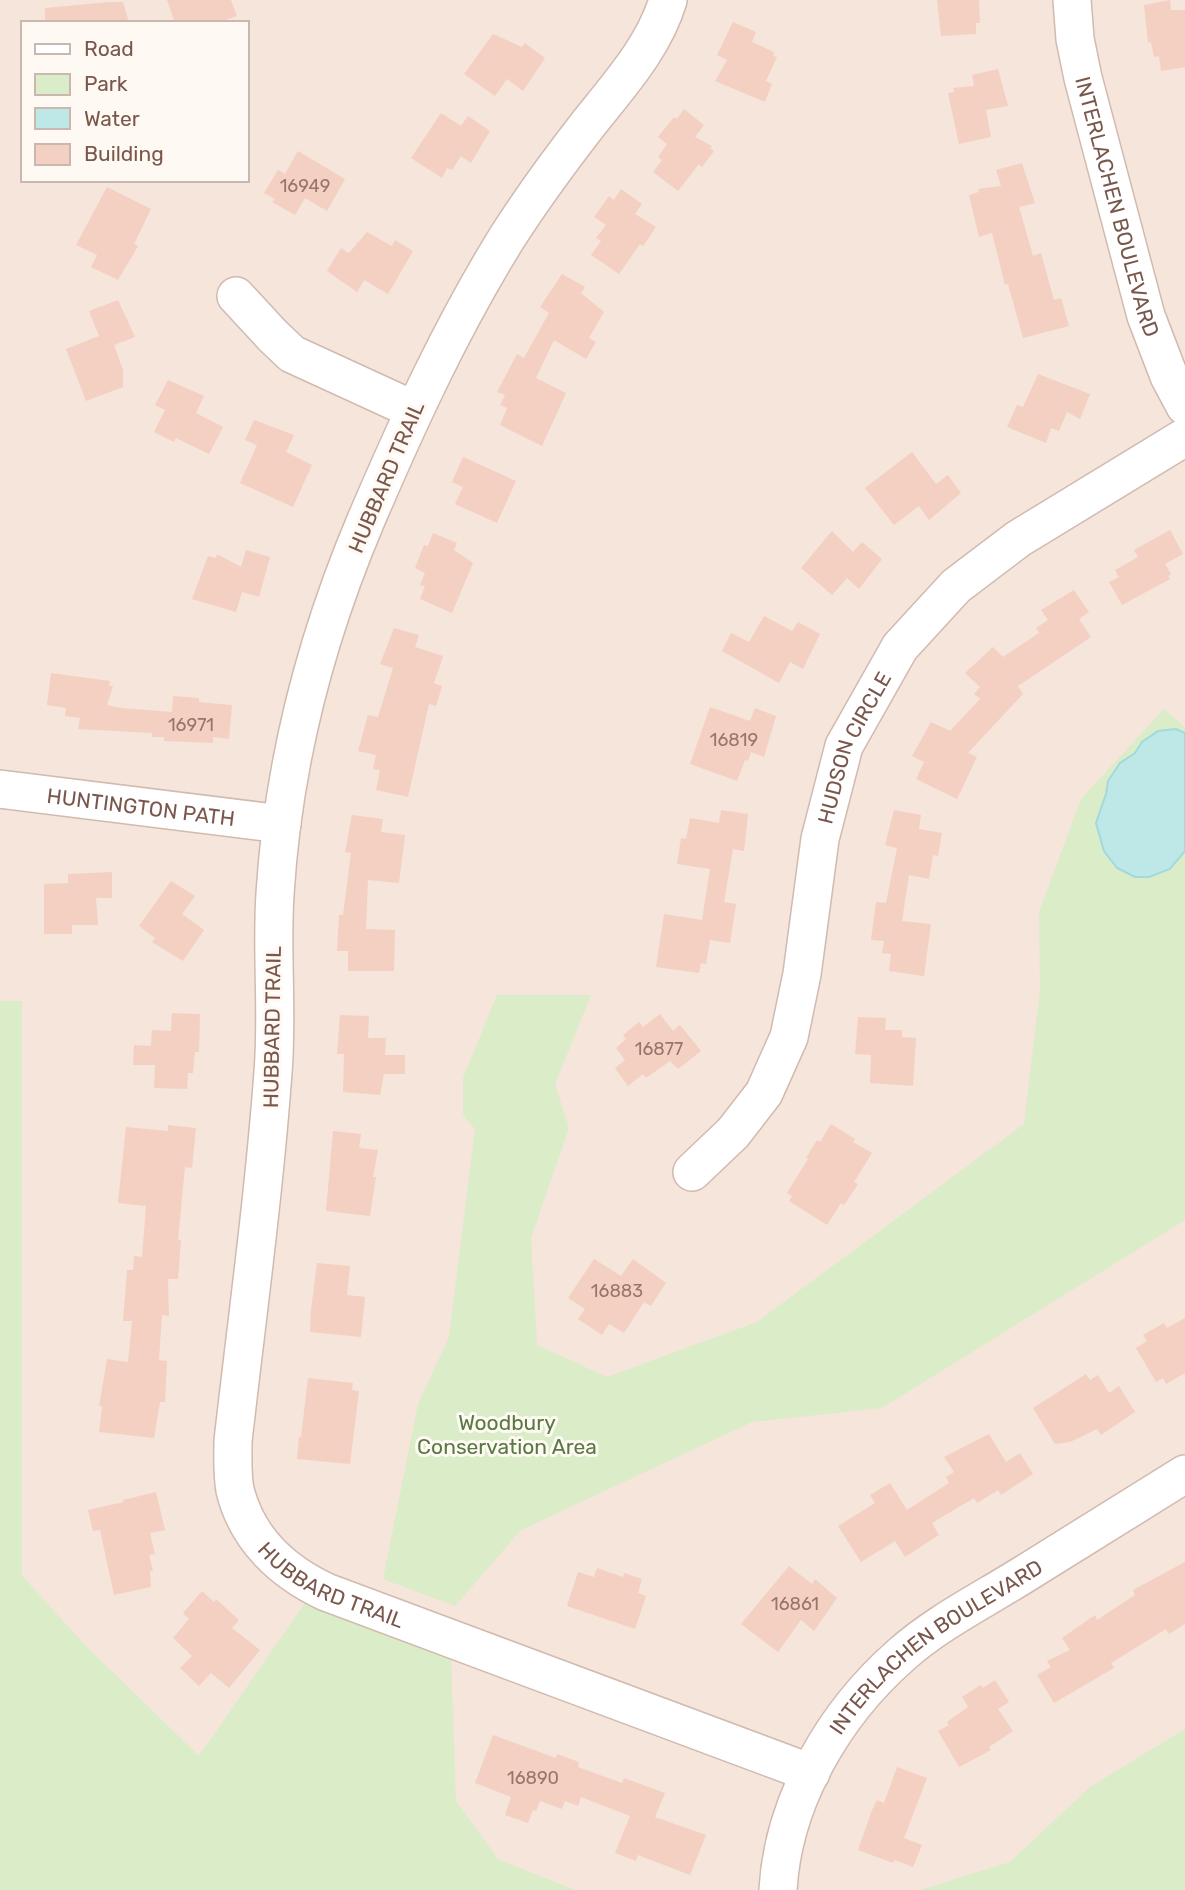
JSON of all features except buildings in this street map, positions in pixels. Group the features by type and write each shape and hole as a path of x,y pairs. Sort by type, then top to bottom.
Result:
{"street":[{"name":"HUBBARD TRAIL","path":"668,0 650,42 509,235 458,323 414,410 364,524 319,650 295,741 275,893 273,1080 233,1441 235,1489 254,1533 267,1551 303,1582 811,1773"},
{"name":"INTERLACHEN BOULEVARD","path":"1072,0 1075,39 1083,78 1146,316 1169,376 1185,406"},
{"path":"236,296 292,354 414,410"},
{"name":"HUDSON CIRCLE","path":"692,1172 733,1133 764,1093 789,1037 802,974 820,839 844,746 900,647 956,586 1017,539 1185,436"},
{"name":"HUNTINGTON PATH","path":"0,789 282,824"},
{"name":"INTERLACHEN BOULEVARD","path":"778,1890 786,1839 797,1804 835,1730 865,1690 902,1653 942,1625 1185,1474"}],"shaded area":[{"path":"0,0 1185,0 1185,1890 22,1890 22,1001 0,1001"}],"green space":[{"name":"Woodbury Conservation Area","path":"1164,709 1185,727 1185,1220 882,1408 752,1422 521,1530 455,1606 383,1579 418,1404 449,1337 475,1129 463,1115 463,1078 497,995 591,995 555,1084 569,1128 531,1238 537,1345 607,1377 757,1322 1024,1124 1040,989 1039,912 1081,799"},
{"path":"0,1001 22,1001 22,1576 86,1646 199,1756 307,1600 451,1659 456,1801 498,1859 575,1890 0,1890"},
{"path":"1185,1729 1185,1890 920,1890 1010,1862 1090,1787"}],"water":[{"path":"1176,729 1185,733 1185,851 1170,869 1149,877 1135,877 1117,868 1104,851 1096,823 1108,781 1120,763 1158,731"}]}
